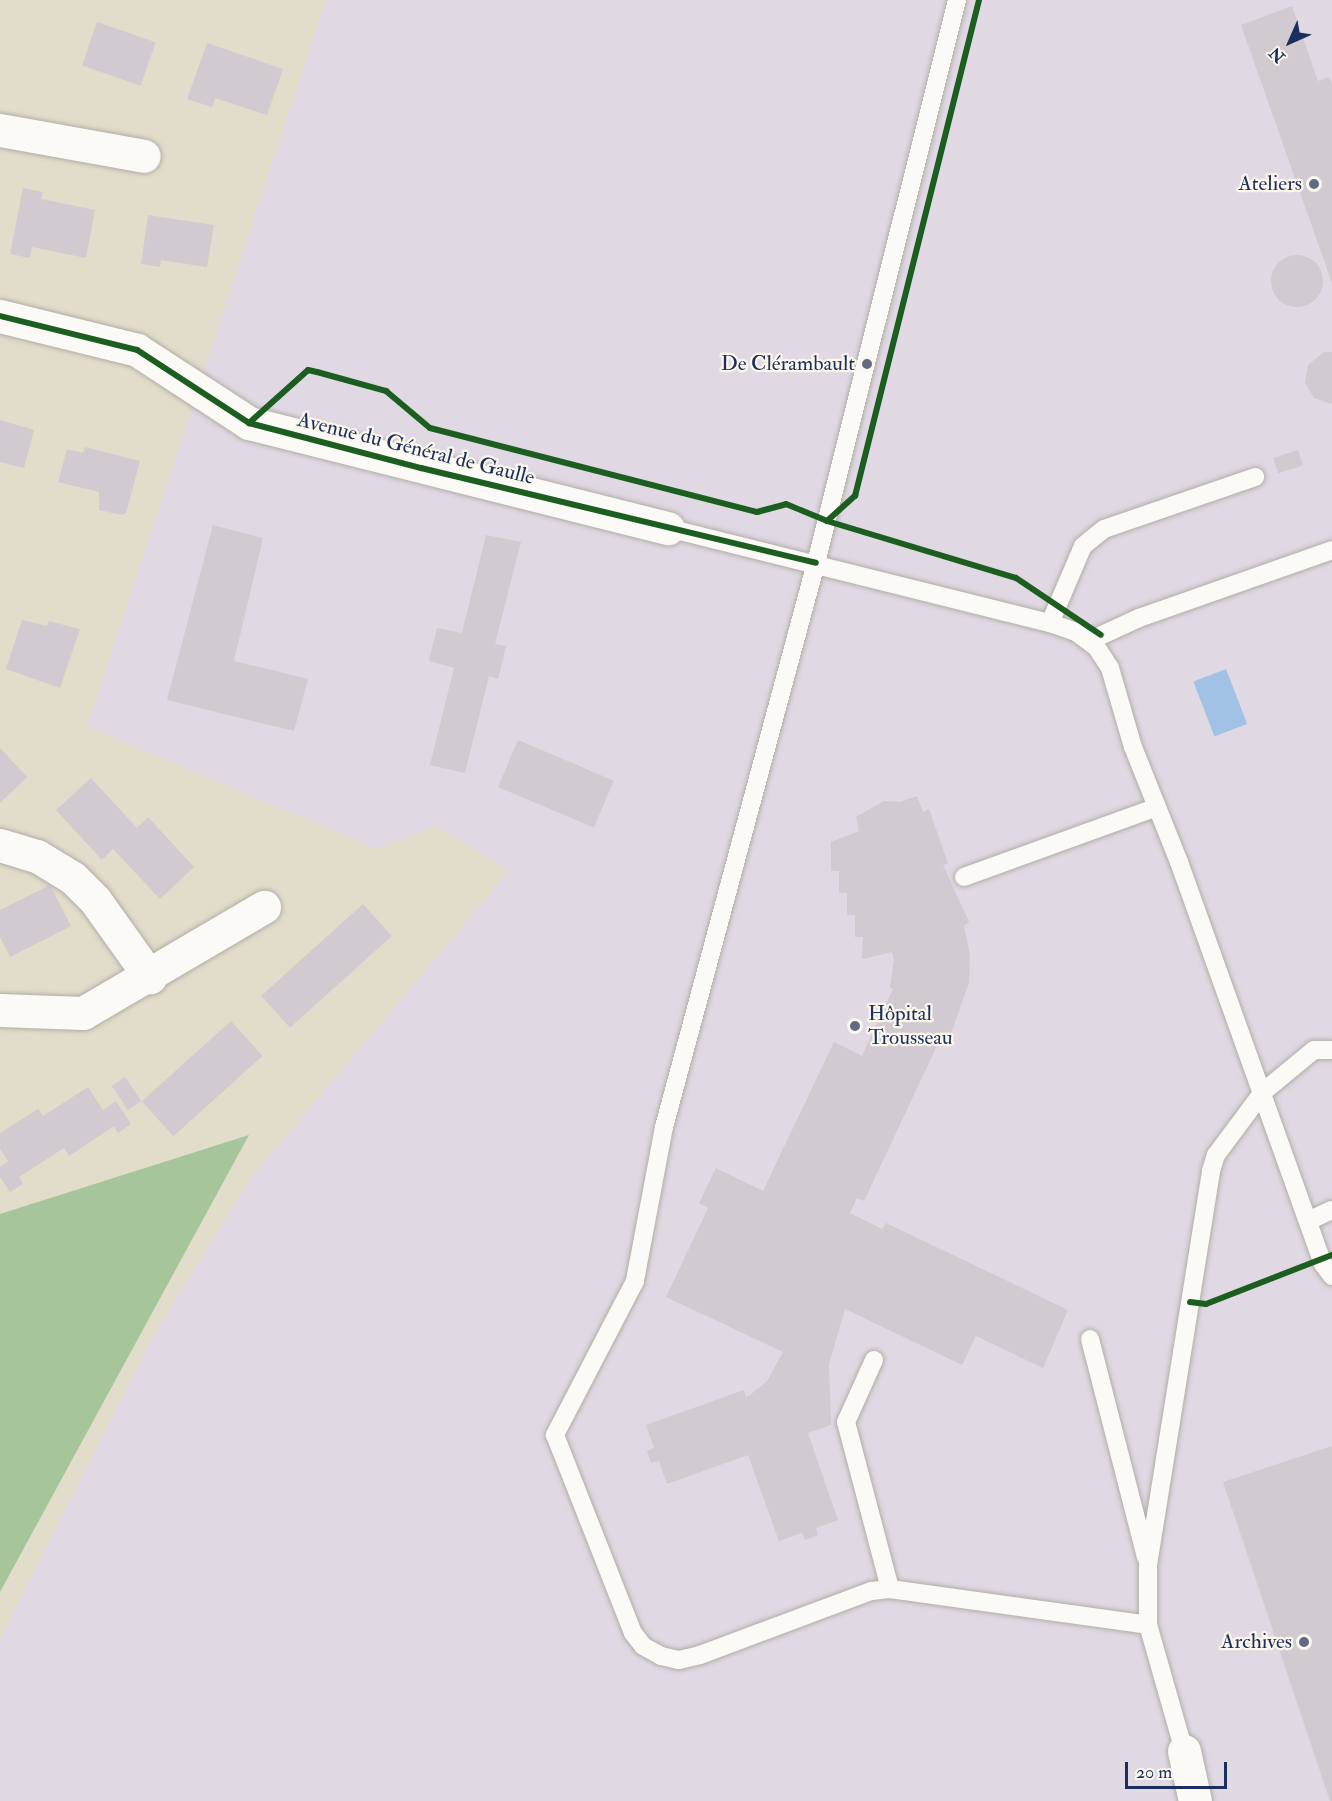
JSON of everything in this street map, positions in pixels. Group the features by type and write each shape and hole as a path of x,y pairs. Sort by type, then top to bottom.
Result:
{"street":[{"path":"0,130 144,156"},
{"name":"Avenue du Général de Gaulle","path":"0,316 137,350 249,423 668,528"},
{"path":"0,845 37,856 73,878 95,900 150,977"},
{"path":"0,1010 83,1013 150,977 264,907"},
{"path":"1184,1751 1195,1801"}],"lane":[{"path":"957,0 816,563 664,1126 635,1281 555,1435 633,1633 643,1646 661,1656 680,1660 700,1655 871,1591 890,1589 1148,1625"},
{"path":"1050,623 1083,546 1104,530 1255,477"},
{"path":"668,528 816,563 970,606 1050,623 1089,641 1110,668 1133,747 1263,1092 1323,1264 1332,1276"},
{"path":"1089,641 1139,618 1332,550"},
{"path":"964,877 1157,807"},
{"path":"1184,1751 1148,1625 1148,1565 1210,1171 1216,1155 1263,1092 1314,1050 1332,1050"},
{"path":"1308,1221 1332,1210"},
{"path":"1090,1339 1148,1565"},
{"path":"874,1360 846,1422 890,1589"}],"shaded area":[{"name":"Hôpital Trousseau","path":"326,0 1332,0 1332,1801 0,1801 0,1639 150,1342 248,1181 509,871 437,826 376,849 87,726"}],"green space":[{"path":"249,1135 0,1592 0,1214"}],"water":[{"path":"1226,669 1247,724 1214,737 1193,682"}],"building":[{"name":"Ateliers","path":"1292,6 1318,81 1329,77 1332,84 1332,283 1241,25"},
{"path":"97,22 156,42 141,86 82,65"},
{"path":"207,43 283,69 267,115 215,98 212,107 187,99"},
{"path":"23,188 43,192 41,199 95,210 86,258 32,247 30,258 10,254"},
{"path":"148,215 214,225 207,267 161,260 160,267 141,264"},
{"path":"1292,255 1302,255 1311,259 1319,267 1323,281 1319,295 1311,303 1302,307 1292,307 1283,303 1275,295 1271,286 1271,276 1275,267 1283,259"},
{"path":"1324,352 1332,352 1332,404 1314,398 1305,383 1308,365"},
{"path":"0,420 34,430 24,468 0,462"},
{"path":"85,447 140,461 126,513 122,515 99,510 99,492 58,482 67,449 83,453"},
{"path":"1298,450 1303,465 1278,473 1273,458"},
{"path":"213,525 263,538 234,661 308,679 294,731 167,700"},
{"path":"486,535 521,542 495,644 506,646 498,679 489,676 465,773 430,765 454,668 429,661 437,628 462,633"},
{"path":"22,620 47,626 49,621 80,629 60,688 6,669"},
{"path":"518,740 614,781 594,828 498,787"},
{"path":"0,748 27,777 0,803"},
{"path":"91,778 137,828 148,817 194,867 160,899 113,849 102,860 56,810"},
{"path":"917,796 923,812 929,809 948,863 943,865 969,922 964,926 970,954 969,983 950,1036 943,1033 864,1201 857,1198 850,1213 882,1229 886,1223 1068,1310 1043,1368 976,1336 962,1365 845,1309 829,1364 831,1425 808,1433 838,1520 816,1528 818,1535 805,1540 802,1533 779,1541 748,1455 667,1484 659,1461 651,1463 647,1451 654,1448 646,1425 744,1390 746,1397 750,1395 767,1381 783,1352 666,1297 708,1208 699,1203 716,1168 763,1191 834,1042 862,1056 893,989 890,988 894,960 892,952 862,959 863,937 855,937 855,915 847,915 847,893 839,893 839,871 831,871 831,842 859,831 856,817 884,801 900,802"},
{"path":"50,885 71,926 10,957 0,937 0,910"},
{"path":"363,904 392,936 290,1028 261,996"},
{"path":"231,1021 262,1056 173,1136 142,1101"},
{"path":"125,1077 141,1101 128,1110 112,1086"},
{"path":"88,1087 103,1110 116,1101 131,1124 118,1133 114,1126 69,1156 64,1148 19,1177 23,1184 10,1192 0,1177 0,1167 8,1161 0,1149 0,1133 38,1109 43,1116"},
{"name":"Archives","path":"1332,1446 1332,1801 1330,1801 1223,1482"}],"cycle path":[{"path":"827,521 855,496 979,0"},
{"path":"0,316 137,350 249,423 421,468 816,563"},
{"path":"249,423 308,370 317,372 386,391 430,428 757,512 786,504 827,521 1016,578 1101,635"},
{"path":"1190,1302 1206,1304 1332,1255"}],"place":[{"name":"Ateliers","path":"1314,184"},
{"name":"De Clérambault","path":"867,364"},
{"name":"Hôpital Trousseau","path":"855,1026"},
{"name":"Archives","path":"1304,1642"}]}
